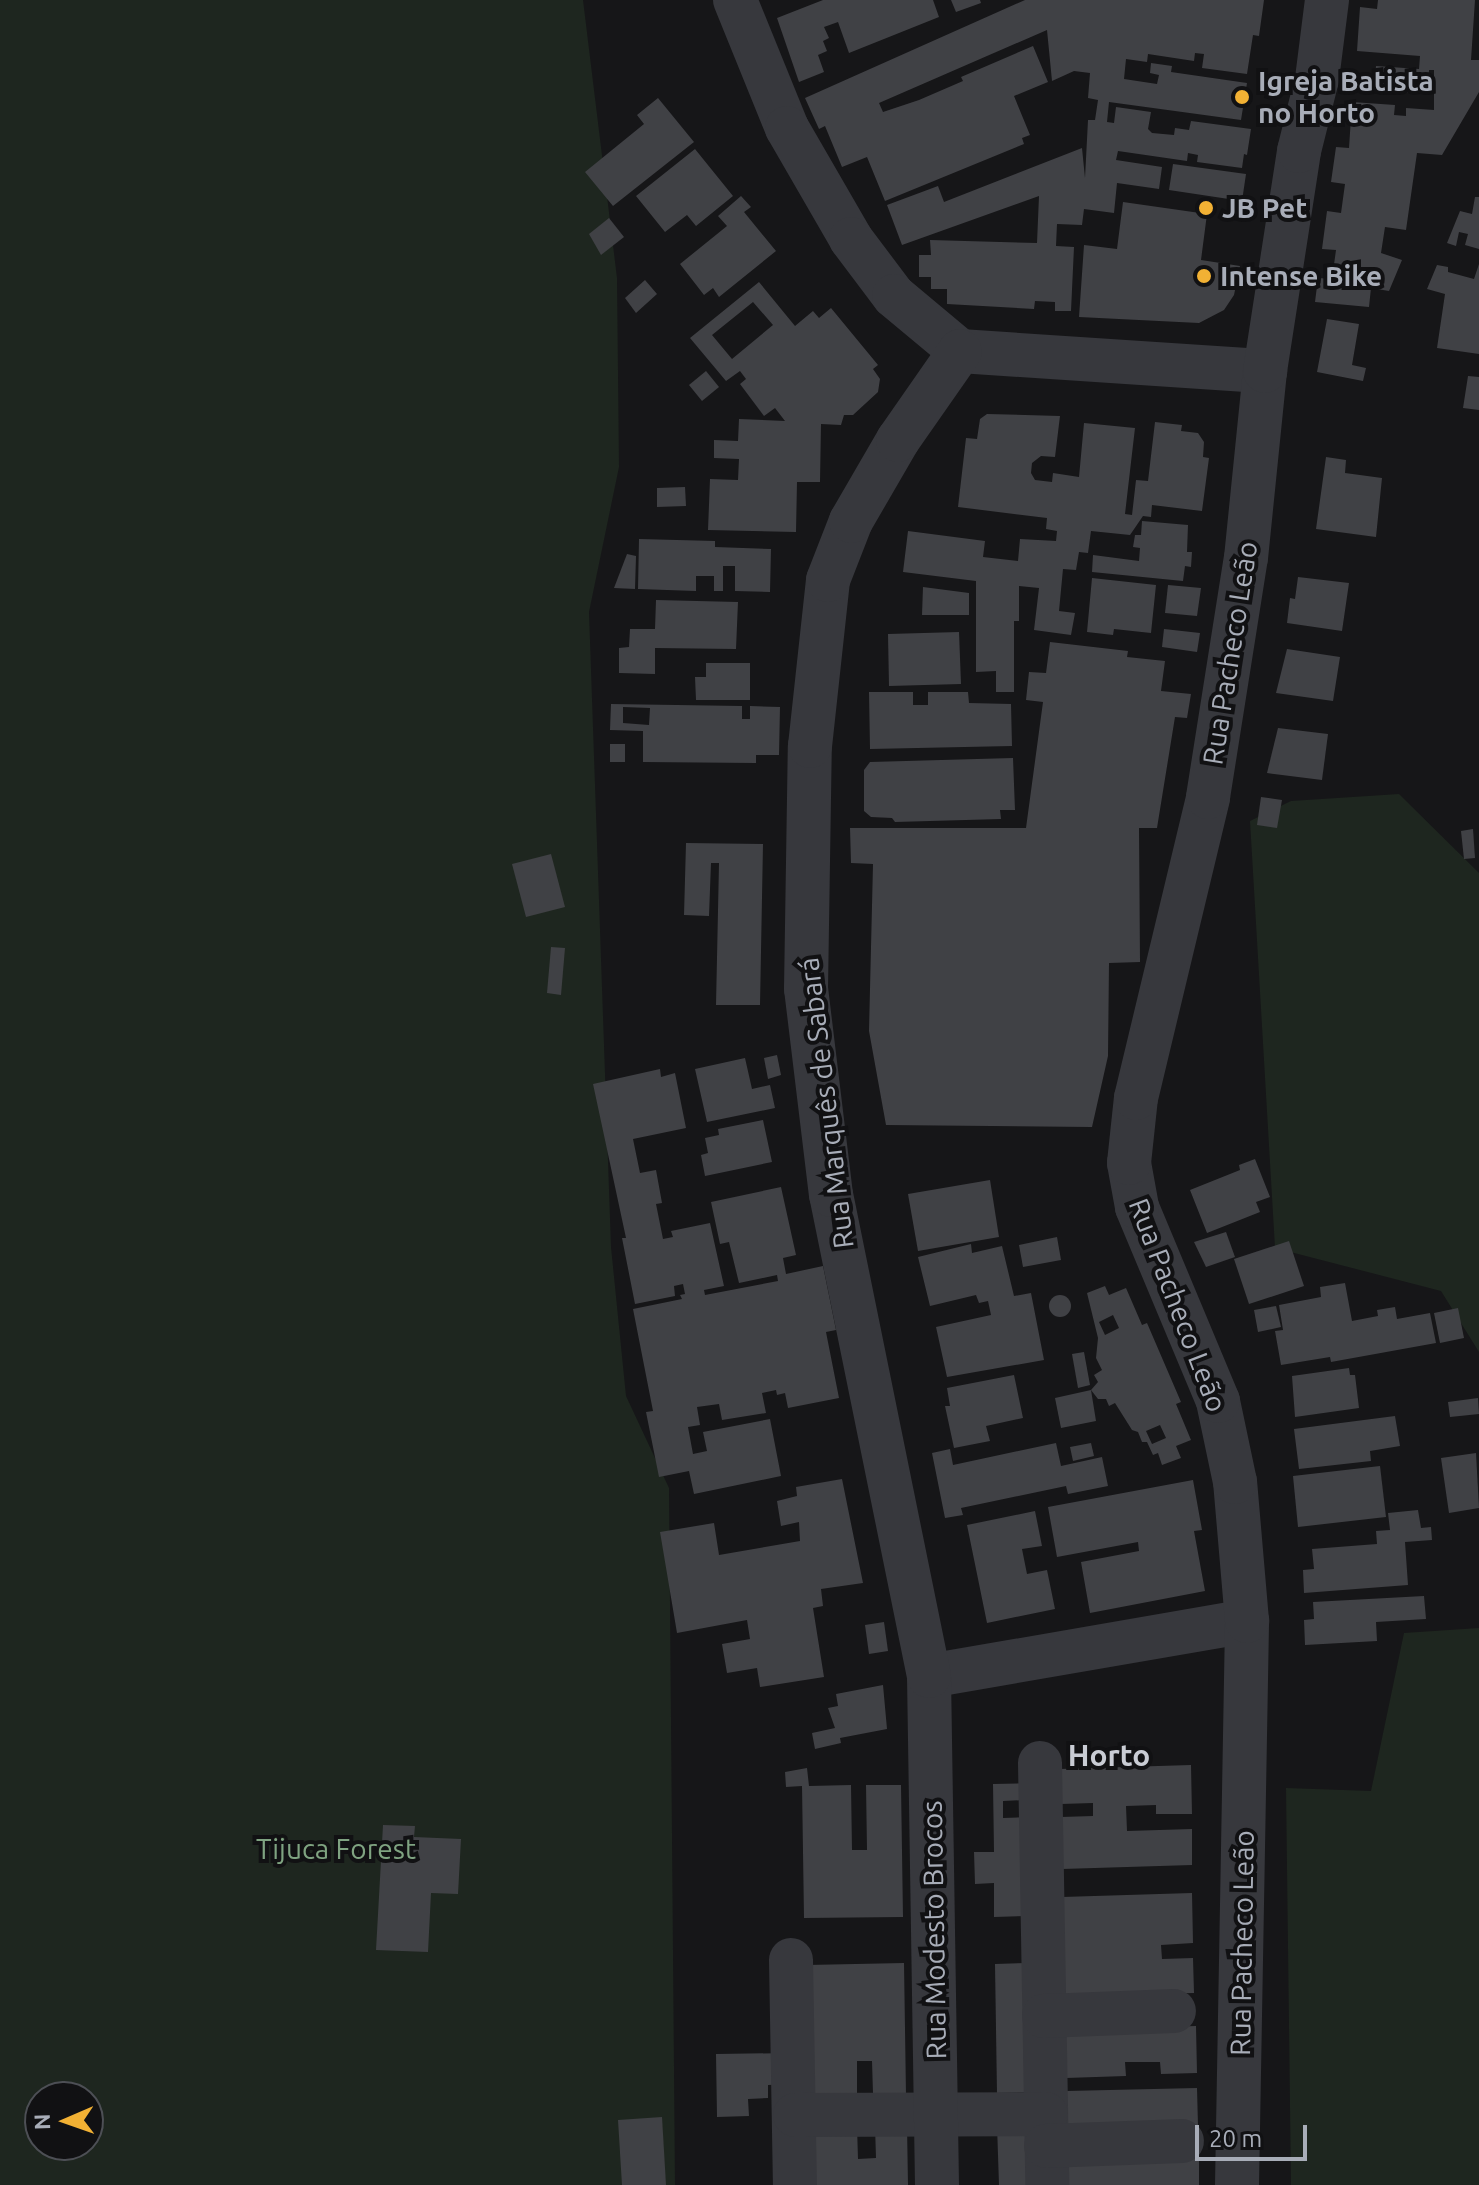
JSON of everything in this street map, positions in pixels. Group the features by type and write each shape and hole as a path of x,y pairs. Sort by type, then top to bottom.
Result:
{"street":[{"path":"735,0 787,128 851,239 894,296 960,351 1265,371"},
{"name":"Rua Pacheco Leão","path":"1299,151 1299,79 1306,0"},
{"name":"Rua Pacheco Leão","path":"1237,2185 1247,1621 1235,1482 1218,1401 1137,1207 1129,1163 1136,1098 1208,797 1246,558 1265,371 1299,151 1317,79 1327,0"},
{"name":"Rua Marquês de Sabará","path":"929,1676 831,1195 806,989 810,746 828,580 851,521 898,440 960,351"},
{"path":"929,1676 1247,1621"},
{"name":"Rua Modesto Brocos","path":"929,1676 937,2185"},
{"path":"1040,1763 1046,2148"},
{"path":"791,1960 795,2185"},
{"path":"1044,2016 1174,2011"},
{"path":"795,2115 936,2115 1046,2148 1182,2141"}],"green space":[{"name":"Tijuca Forest","path":"0,0 583,0 617,278 619,467 589,612 611,1247 626,1396 669,1488 675,2185 0,2185"},
{"path":"1399,794 1479,873 1479,1352 1441,1291 1275,1248 1250,821 1291,801"},
{"path":"1479,1628 1479,2185 1291,2185 1286,1788 1371,1791 1404,1633"}],"building":[{"path":"823,0 933,0 939,17 849,53 838,22 824,27 829,38 823,41 827,51 818,55 824,72 799,82 777,18"},
{"path":"951,0 980,0 981,3 956,12"},
{"path":"1025,0 1264,0 1259,36 1253,35 1247,74 1202,68 1204,54 1195,53 1194,61 1148,54 1147,62 1126,59 1124,79 1157,84 1159,75 1150,73 1151,63 1172,66 1171,72 1247,83 1241,120 1109,102 1107,122 1114,123 1116,107 1151,112 1148,129 1152,133 1174,135 1175,128 1189,130 1191,121 1251,129 1247,155 1244,154 1242,168 1197,162 1198,155 1188,153 1187,161 1118,151 1116,160 1162,167 1159,189 1117,183 1114,213 1084,209 1082,225 1057,224 1056,246 1074,247 1071,311 1055,311 1055,302 1035,301 1034,309 947,304 947,289 931,289 931,277 919,277 919,255 931,255 930,240 1037,243 1039,196 902,245 887,205 938,186 944,202 1082,148 1085,178 1088,120 1095,120 1098,100 1088,98 1090,73 1074,71 1052,81 1047,30 879,103 883,112 919,100 963,81 961,77 1033,46 1048,82 1014,96 1030,135 1022,138 1024,144 885,201 867,157 842,167 825,126 819,129 805,98"},
{"path":"1378,0 1475,0 1471,60 1479,60 1479,92 1442,155 1417,153 1406,230 1385,227 1381,253 1402,260 1389,291 1371,288 1369,307 1315,302 1318,278 1332,279 1336,250 1322,249 1327,211 1341,213 1345,184 1331,182 1336,147 1349,148 1352,102 1395,105 1394,115 1406,116 1406,108 1434,110 1434,70 1429,70 1428,94 1374,90 1376,66 1419,69 1420,56 1357,51 1360,7 1377,9"},
{"path":"658,98 694,142 613,206 585,172 644,124 637,115"},
{"path":"695,149 733,196 696,226 687,215 665,232 636,196"},
{"path":"1173,164 1246,174 1242,201 1169,190"},
{"path":"741,196 751,207 744,212 776,251 719,297 713,288 704,295 680,264 727,226 718,216"},
{"path":"1475,197 1479,197 1479,249 1465,245 1468,234 1459,232 1456,246 1447,243 1460,211 1472,214"},
{"path":"1123,202 1207,214 1201,260 1240,266 1234,295 1224,310 1199,323 1079,317 1084,245 1117,249"},
{"path":"609,218 624,237 601,255 589,234"},
{"path":"1479,264 1479,354 1437,348 1445,294 1427,289 1437,265 1448,267 1448,272 1474,279"},
{"path":"645,280 657,294 636,313 625,298"},
{"path":"759,282 795,326 813,311 819,318 831,308 878,365 873,369 880,379 878,392 853,415 844,415 841,425 821,424 820,482 797,482 796,532 708,530 710,479 738,480 739,459 714,458 714,440 738,441 739,419 785,421 775,408 764,416 740,384 746,379 740,371 726,381 690,338","holes":["753,302 773,325 732,359 712,335"]},
{"path":"1327,319 1359,324 1352,365 1366,368 1363,381 1317,372"},
{"path":"706,371 719,387 702,401 689,385"},
{"path":"1468,376 1479,377 1479,410 1463,408"},
{"path":"987,414 1060,416 1055,457 1041,456 1032,463 1031,473 1035,480 1052,482 1053,473 1079,477 1084,423 1135,428 1125,514 1132,515 1136,480 1148,481 1155,422 1182,425 1181,431 1198,433 1204,442 1203,457 1209,458 1202,511 1152,505 1151,517 1143,516 1130,535 1091,531 1088,553 1079,552 1076,570 1063,569 1059,611 1075,613 1071,635 1034,630 1039,588 1019,586 1019,621 1014,621 1014,692 996,692 996,671 976,672 976,581 903,572 908,531 985,541 983,557 1018,561 1020,539 1056,541 1057,531 1046,529 1047,518 958,507 966,438 977,439 980,419"},
{"path":"1326,457 1346,460 1345,473 1382,478 1376,537 1316,529"},
{"path":"685,487 686,506 657,507 657,488"},
{"path":"1142,521 1188,525 1187,552 1192,552 1191,567 1185,566 1183,581 1092,572 1093,555 1139,561 1140,548 1133,547 1135,535 1141,535"},
{"path":"639,539 715,541 715,547 771,549 770,592 735,591 735,566 723,566 723,591 714,591 714,576 696,576 696,591 638,589"},
{"path":"627,554 636,556 635,589 614,588"},
{"path":"1298,577 1349,583 1342,631 1287,623 1290,598 1295,599"},
{"path":"1092,578 1156,585 1151,633 1114,629 1113,635 1087,632"},
{"path":"1168,585 1201,588 1197,616 1165,613"},
{"path":"923,587 969,593 969,615 922,615"},
{"path":"656,600 738,602 736,649 655,648 655,674 619,673 619,648 629,647 630,629 655,629"},
{"path":"1164,629 1200,633 1197,652 1162,647"},
{"path":"959,632 961,684 889,686 888,634"},
{"path":"1050,642 1128,651 1127,657 1165,661 1161,691 1191,694 1187,718 1175,717 1157,828 1139,828 1140,962 1109,963 1108,1056 1092,1127 886,1125 869,1031 873,864 851,863 850,828 1026,828 1043,702 1026,700 1029,672 1046,673"},
{"path":"1287,649 1340,657 1333,701 1276,693"},
{"path":"706,663 750,663 750,700 696,700 695,677 706,677"},
{"path":"869,692 913,692 913,705 928,705 928,692 968,692 969,703 1011,704 1012,746 870,749"},
{"path":"611,704 742,706 742,719 750,719 750,706 780,707 779,755 756,755 756,763 643,762 643,731 610,730","holes":["623,707 650,708 649,725 623,723"]},
{"path":"1278,728 1328,734 1322,780 1267,773"},
{"path":"610,744 625,744 625,762 610,762"},
{"path":"1013,758 1015,810 1000,810 1001,819 895,822 892,818 871,817 864,811 864,770 870,762"},
{"path":"1261,797 1282,800 1277,828 1257,825"},
{"path":"1473,829 1475,858 1464,859 1461,831"},
{"path":"686,843 763,844 760,1005 716,1005 719,863 711,863 709,916 684,915"},
{"path":"551,854 565,907 526,917 512,864"},
{"path":"551,947 565,948 561,995 547,993"},
{"path":"777,1055 781,1075 768,1079 764,1058"},
{"path":"745,1058 752,1089 770,1085 775,1108 707,1122 695,1069"},
{"path":"660,1069 661,1077 675,1073 686,1128 633,1139 640,1173 656,1170 662,1203 656,1204 663,1239 673,1237 671,1231 710,1223 724,1286 704,1290 705,1295 778,1281 777,1275 739,1283 729,1242 720,1244 711,1202 781,1187 796,1255 783,1258 786,1274 823,1266 836,1330 826,1332 839,1398 788,1408 785,1393 777,1395 776,1390 762,1393 766,1413 722,1420 719,1404 697,1407 700,1425 688,1427 693,1454 707,1451 703,1432 770,1419 781,1476 694,1494 689,1471 659,1477 646,1412 653,1411 633,1309 682,1299 680,1295 685,1294 683,1284 674,1286 675,1296 635,1304 622,1238 626,1238 593,1084"},
{"path":"763,1120 772,1162 705,1176 701,1155 708,1153 705,1138 719,1135 718,1129"},
{"path":"1255,1159 1270,1197 1256,1202 1260,1212 1207,1233 1190,1190 1240,1170 1239,1165"},
{"path":"990,1180 999,1237 918,1251 908,1194"},
{"path":"1226,1232 1235,1257 1206,1267 1194,1242"},
{"path":"1057,1237 1061,1260 1023,1267 1019,1245"},
{"path":"1289,1241 1304,1286 1249,1304 1234,1259"},
{"path":"971,1244 972,1253 1002,1246 1014,1296 1031,1293 1044,1360 947,1377 936,1327 991,1315 988,1301 979,1303 976,1295 930,1306 918,1257"},
{"path":"1345,1283 1352,1321 1378,1316 1377,1310 1395,1307 1397,1319 1430,1313 1436,1343 1331,1362 1330,1357 1281,1365 1275,1331 1283,1330 1279,1305 1321,1297 1320,1287"},
{"path":"1105,1286 1109,1295 1126,1288 1142,1325 1147,1323 1181,1402 1176,1404 1191,1440 1176,1446 1181,1458 1162,1465 1158,1453 1153,1455 1147,1442 1142,1442 1138,1432 1132,1430 1115,1403 1109,1406 1106,1399 1098,1399 1091,1390 1098,1382 1094,1375 1102,1370 1096,1358 1098,1338 1087,1293","holes":["1113,1315 1119,1328 1105,1335 1099,1322","1160,1425 1166,1438 1152,1444 1146,1431"]},
{"path":"1060,1295 1068,1298 1071,1306 1068,1314 1060,1317 1052,1314 1049,1306 1052,1298"},
{"path":"1276,1306 1281,1327 1258,1332 1254,1310"},
{"path":"1458,1308 1464,1338 1440,1343 1434,1313"},
{"path":"1084,1352 1090,1385 1078,1388 1072,1354"},
{"path":"1349,1368 1350,1375 1355,1375 1359,1408 1295,1417 1292,1376"},
{"path":"1014,1375 1023,1418 986,1426 990,1441 954,1448 945,1406 950,1406 947,1388"},
{"path":"1091,1390 1096,1421 1061,1428 1055,1398"},
{"path":"1478,1398 1479,1414 1450,1417 1448,1402"},
{"path":"1395,1416 1400,1446 1370,1451 1371,1461 1299,1469 1294,1429"},
{"path":"1056,1443 1061,1466 1102,1457 1108,1486 1068,1494 1066,1486 961,1508 963,1515 945,1518 932,1453 950,1449 953,1465"},
{"path":"1091,1443 1094,1456 1073,1461 1070,1447"},
{"path":"1476,1453 1479,1508 1449,1513 1441,1458"},
{"path":"1380,1466 1386,1517 1298,1527 1293,1476"},
{"path":"842,1479 863,1583 821,1589 823,1606 813,1608 824,1677 760,1687 757,1668 727,1673 722,1644 750,1639 747,1620 677,1633 660,1532 714,1523 719,1555 800,1541 799,1522 781,1526 777,1501 797,1496 796,1487"},
{"path":"1193,1480 1202,1530 1194,1531 1205,1591 1090,1613 1081,1562 1139,1551 1138,1542 1057,1557 1048,1507"},
{"path":"1418,1510 1421,1528 1431,1527 1432,1540 1405,1542 1408,1585 1304,1593 1303,1570 1314,1569 1312,1549 1377,1544 1376,1531 1390,1530 1388,1513"},
{"path":"1035,1511 1042,1546 1022,1549 1027,1574 1047,1570 1055,1609 987,1623 967,1525"},
{"path":"1424,1596 1426,1619 1376,1622 1377,1641 1305,1645 1304,1620 1314,1619 1313,1602"},
{"path":"884,1622 888,1651 869,1654 865,1625"},
{"path":"883,1685 887,1729 840,1738 841,1743 815,1749 812,1733 835,1728 828,1708 838,1706 836,1694"},
{"path":"1191,1765 1192,1814 1156,1814 1156,1805 1126,1806 1127,1831 1192,1829 1192,1865 1062,1869 1061,1817 1093,1816 1093,1803 1061,1804 1060,1769"},
{"path":"807,1768 809,1786 851,1785 852,1850 867,1850 866,1785 901,1785 903,1917 804,1918 802,1786 786,1787 785,1772"},
{"path":"1036,1783 1029,1916 994,1917 994,1883 975,1884 974,1852 994,1852 993,1784","holes":["1024,1800 1032,1817 1003,1818 1003,1801"]},
{"path":"383,1825 415,1826 414,1837 461,1839 458,1894 431,1893 428,1952 376,1950"},
{"path":"1192,1893 1193,1943 1161,1945 1162,1959 1193,1958 1194,1993 1063,1996 1062,1897"},
{"path":"904,1963 906,2094 873,2094 872,2061 857,2061 857,2095 809,2095 807,1965"},
{"path":"1028,1963 1031,2092 997,2093 995,1964"},
{"path":"1196,2026 1197,2073 1161,2074 1160,2062 1125,2062 1126,2076 1066,2078 1065,2030"},
{"path":"791,2053 791,2084 768,2085 768,2098 748,2099 749,2116 717,2117 716,2054"},
{"path":"1197,2088 1198,2126 1066,2128 1066,2091"},
{"path":"662,2117 666,2185 622,2185 618,2120"},
{"path":"907,2125 908,2185 811,2185 810,2128 857,2126 858,2159 876,2158 875,2126"},
{"path":"997,2125 1033,2125 1034,2185 999,2185"},
{"path":"1199,2152 1199,2185 1068,2185 1067,2153"}],"place":[{"name":"Igreja Batista no Horto","path":"1242,97"},
{"name":"JB Pet","path":"1206,208"},
{"name":"Intense Bike","path":"1204,276"}],"district":[{"name":"Horto","path":"1109,1755"}]}
